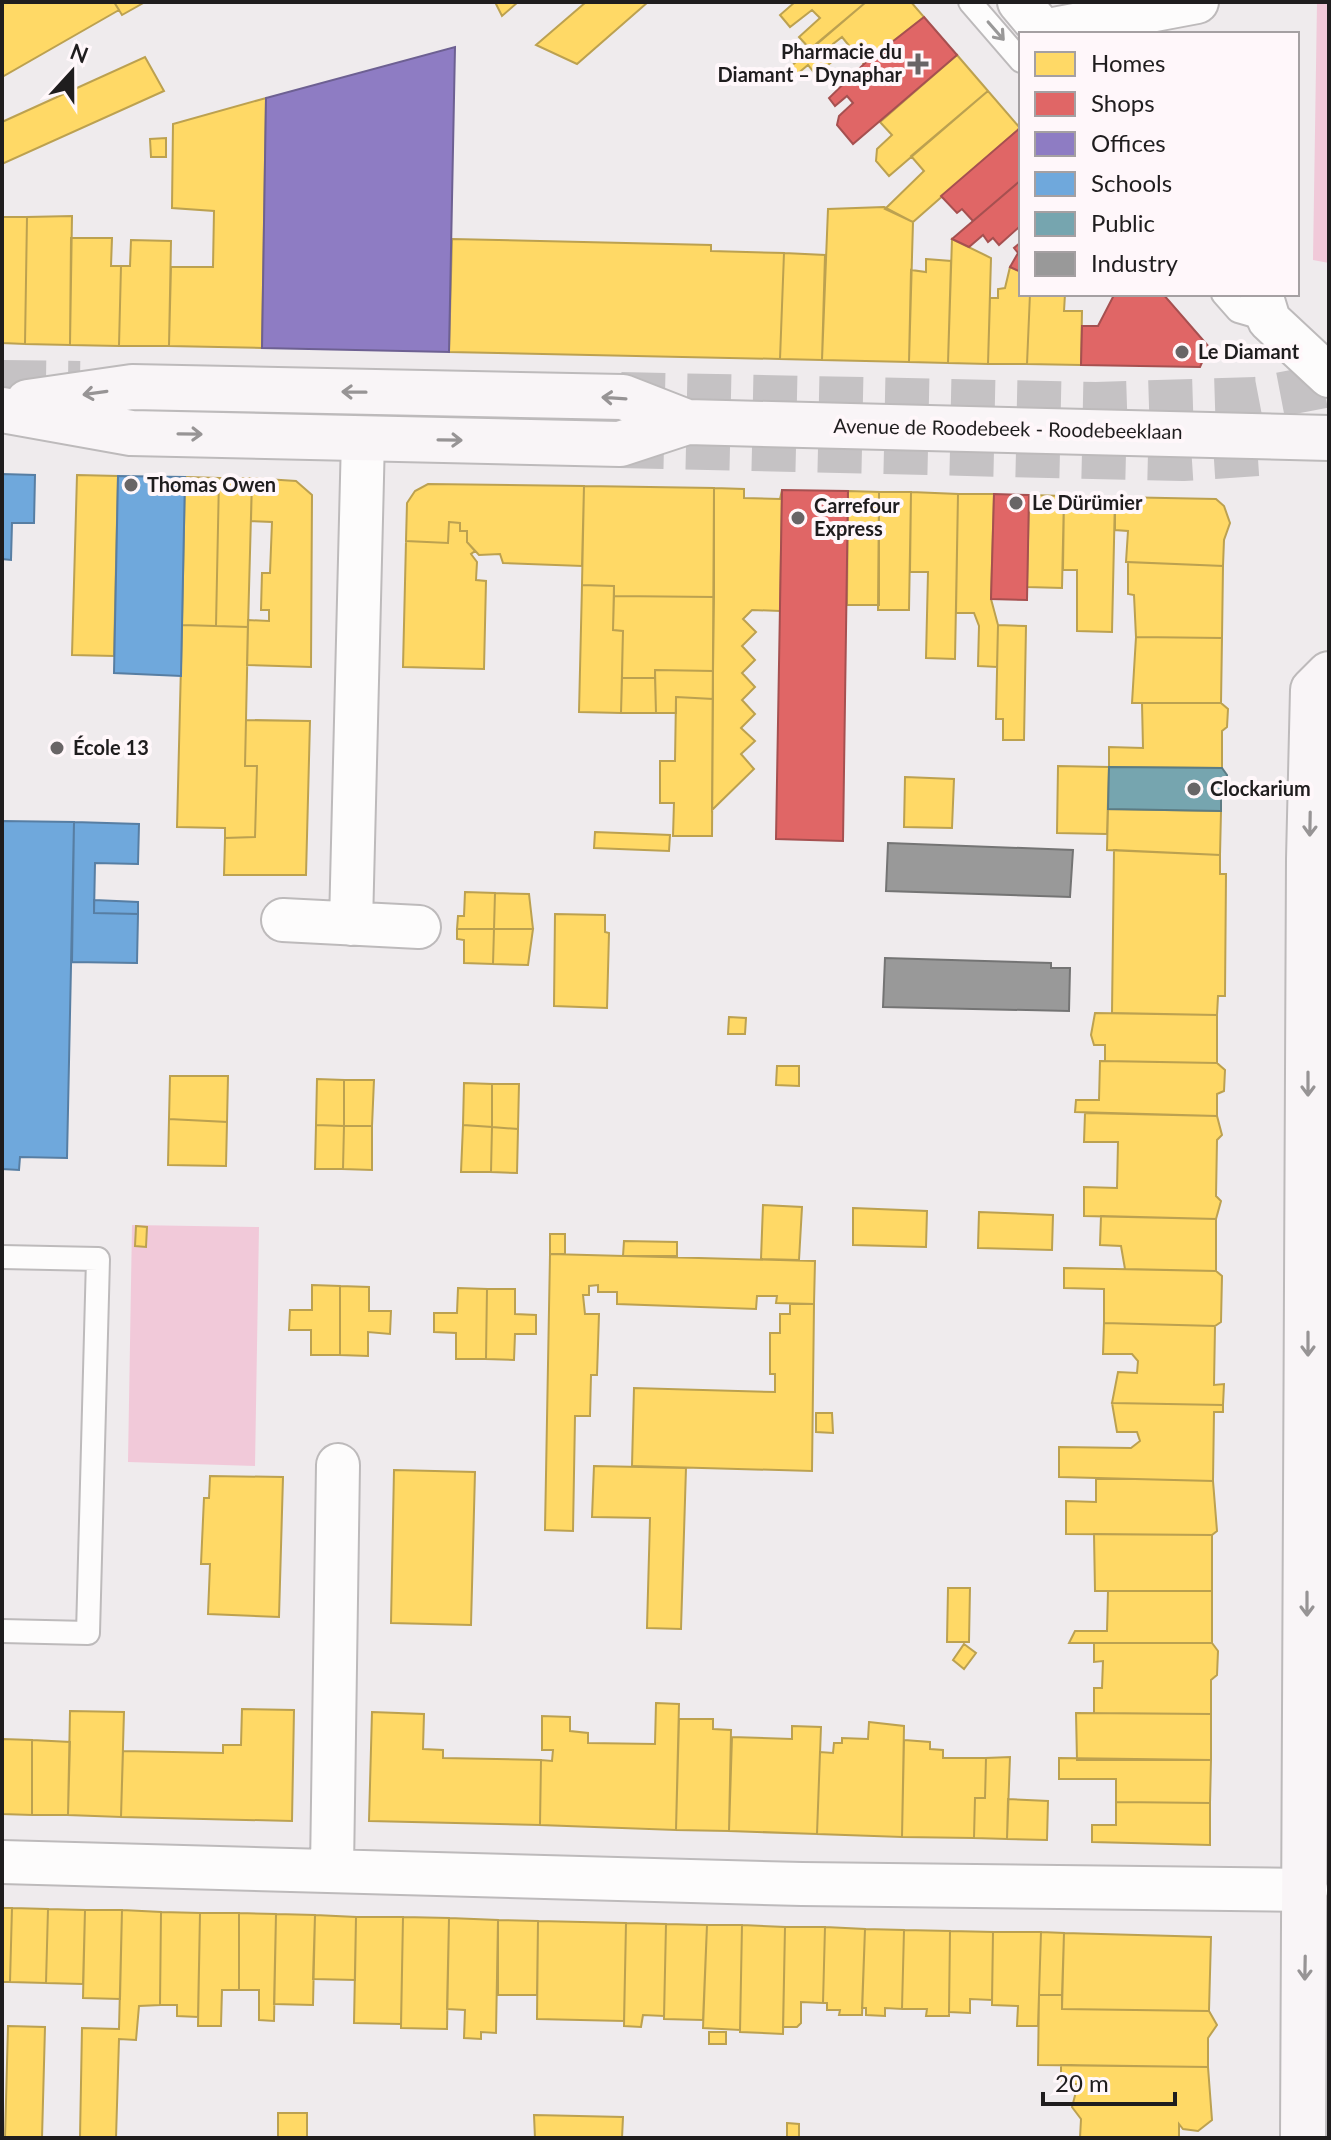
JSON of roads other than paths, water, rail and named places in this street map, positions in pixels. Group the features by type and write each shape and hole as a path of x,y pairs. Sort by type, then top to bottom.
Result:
{"main road":[{"name":"Avenue de Roodebeek - Roodebeeklaan","path":"2,408 132,387 623,397 687,422"},
{"name":"Avenue de Roodebeek - Roodebeeklaan","path":"363,438 446,394"},
{"name":"Avenue de Roodebeek - Roodebeeklaan","path":"2,408 131,433 620,444 687,422 1329,438"},
{"path":"1303,2138 1309,844 1313,690 1329,674"}],"street":[{"path":"1032,32 1197,2"},
{"path":"1265,307 1329,376"},
{"path":"351,924 363,438"},
{"path":"283,920 419,927"},
{"path":"332,1869 338,1465"},
{"path":"2,1862 802,1884 1306,1890"}],"lane":[{"path":"970,2 1032,32"},
{"path":"1225,296 1238,311 1265,307"},
{"path":"2,1257 98,1259 88,1633 2,1631"}],"tunnel":[{"path":"2,382 80,383"},
{"path":"621,394 1096,404 1256,399 1329,385"},
{"path":"620,446 1183,459 1275,453"}],"place":[{"name":"Pharmacie du Diamant – Dynaphar","path":"918,64"},
{"name":"Le Diamant","path":"1182,352"},
{"name":"Thomas Owen","path":"131,485"},
{"name":"Le Dürümier","path":"1016,503"},
{"name":"Carrefour Express","path":"798,518"},
{"name":"École 13","path":"57,748"},
{"name":"Clockarium","path":"1194,789"}]}
